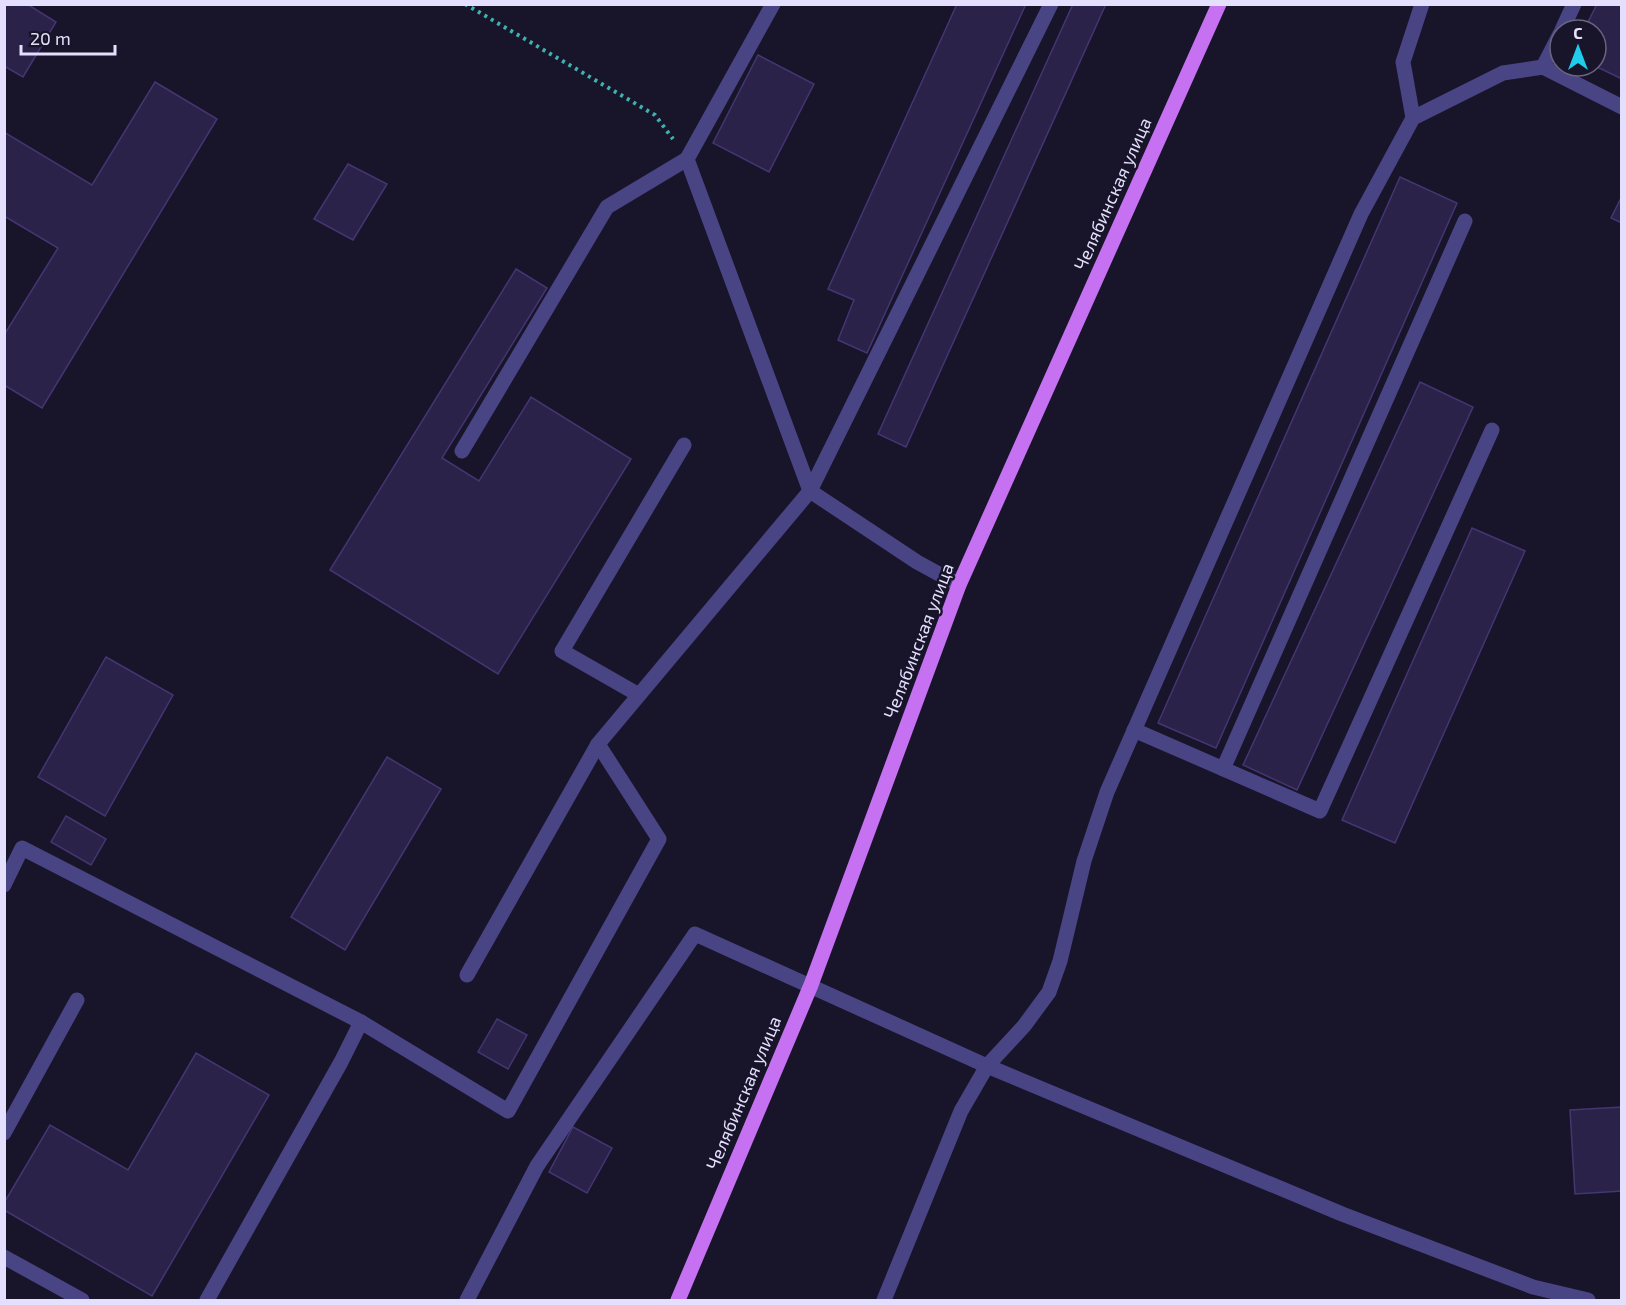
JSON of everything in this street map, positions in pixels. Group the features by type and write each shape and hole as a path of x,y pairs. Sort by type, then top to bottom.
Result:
{"main road":[{"name":"Челябинская улица","path":"678,1300 811,985 959,585 1219,4"}],"lane":[{"path":"462,451 608,207 687,159 773,4"},
{"path":"467,975 598,744 810,491 1051,4"},
{"path":"1413,118 1403,62 1422,4"},
{"path":"1568,18 1574,4"},
{"path":"1543,68 1548,58"},
{"path":"884,1300 961,1111 987,1066 1024,1026 1049,992 1060,961 1084,861 1107,792 1361,214 1413,118 1503,73 1543,68 1621,106"},
{"path":"687,159 810,491 917,562 959,585"},
{"path":"1223,769 1465,221"},
{"path":"1134,730 1320,811 1492,430"},
{"path":"639,695 562,651 684,446"},
{"path":"4,885 22,848 361,1022 508,1111 659,839 598,744"},
{"path":"467,1300 537,1166 695,934 987,1066 1342,1214 1533,1287 1588,1300"},
{"path":"4,1133 77,1000"},
{"path":"207,1300 361,1022"},
{"path":"4,1257 82,1300"}],"path":[{"path":"465,4 655,115 687,159"}],"building":[{"path":"4,4 27,4 56,22 23,77 4,66"},
{"path":"957,4 1026,4 867,353 838,340 854,300 828,289"},
{"path":"1073,4 1106,4 906,447 878,434"},
{"path":"1597,4 1622,4 1622,79 1608,72 1608,18 1590,18"},
{"path":"758,55 814,84 769,172 713,143"},
{"path":"155,82 217,119 42,408 4,385 4,335 58,248 4,216 4,132 92,185"},
{"path":"348,164 387,184 353,240 314,219"},
{"path":"1400,177 1457,203 1216,748 1158,723"},
{"path":"1622,196 1622,223 1611,218"},
{"path":"516,269 547,288 442,458 479,481 531,397 631,459 498,674 330,570"},
{"path":"1420,382 1473,407 1297,790 1243,765"},
{"path":"1472,528 1525,551 1395,843 1342,820"},
{"path":"106,657 173,695 105,816 38,777"},
{"path":"387,757 441,789 345,950 291,917"},
{"path":"66,816 106,839 91,865 51,842"},
{"path":"497,1019 527,1035 508,1069 478,1052"},
{"path":"196,1053 269,1095 152,1296 4,1210 4,1203 50,1125 128,1170"},
{"path":"1622,1107 1622,1191 1575,1194 1570,1110"},
{"path":"573,1127 612,1148 587,1193 549,1172"}]}
